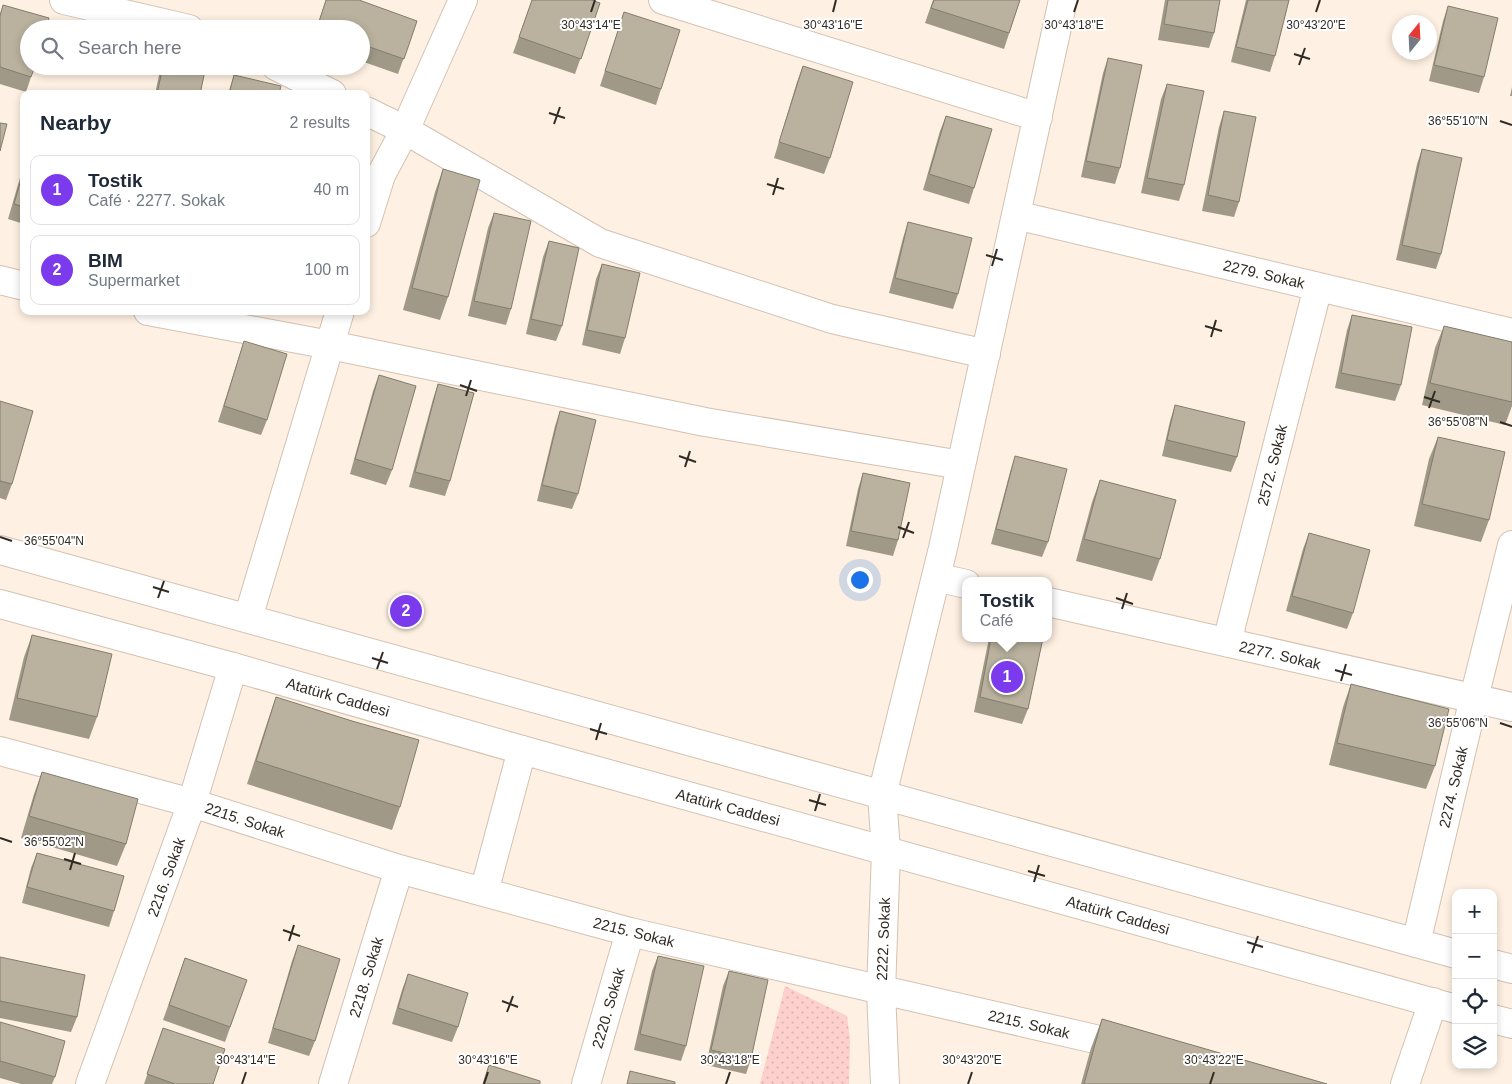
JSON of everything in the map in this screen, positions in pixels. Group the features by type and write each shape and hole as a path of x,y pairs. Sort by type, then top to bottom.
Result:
{"street":[{"path":"64,0 150,20"},
{"path":"370,210 381,175 405,130 463,0"},
{"path":"663,0 739,12 1038,117"},
{"name":"2222. Sokak","path":"885,1084 881,990 886,851 882,794 936,577 1064,0"},
{"path":"294,75 324,90"},
{"path":"370,113 405,130 600,243 832,319 986,354"},
{"name":"2279. Sokak","path":"1016,215 1512,333"},
{"path":"0,280 20,285"},
{"name":"2572. Sokak","path":"1229,643 1231,626 1318,287"},
{"path":"169,315 330,345 705,422 961,465"},
{"path":"248,618 339,315"},
{"name":"2274. Sokak","path":"1416,943 1512,545"},
{"path":"0,550 1452,953"},
{"path":"936,577 962,583"},
{"name":"2277. Sokak","path":"1052,603 1512,707"},
{"name":"Atatürk Caddesi","path":"0,604 233,667 522,750 1444,1006"},
{"name":"2216. Sokak","path":"90,1084 192,803 233,667"},
{"path":"484,892 522,750"},
{"name":"2215. Sokak","path":"0,752 192,803 399,869 630,932 1153,1053"},
{"name":"2218. Sokak","path":"333,1084 399,869"},
{"name":"2220. Sokak","path":"586,1084 630,932"},
{"path":"1497,965 1512,969"},
{"path":"1405,1084 1444,1006"},
{"path":"1497,1020 1512,1024"}],"shaded area":[{"path":"785,986 847,1016 850,1039 849,1084 760,1084"}],"building":[{"path":"326,0 359,0 417,21 404,59 370,47 370,20 320,20"},
{"path":"532,0 591,0 600,3 581,59 519,37"},
{"path":"934,0 1020,0 1009,33 931,8"},
{"path":"1168,0 1220,0 1214,33 1164,24"},
{"path":"1248,0 1289,0 1275,56 1236,47"},
{"path":"3,5 49,18 48,20 20,20 20,73 0,67 0,16"},
{"path":"1448,6 1498,18 1484,77 1434,65 1435,60 1437,60 1437,52"},
{"path":"624,12 680,30 661,89 605,71"},
{"path":"1108,58 1142,65 1120,168 1086,161"},
{"path":"803,66 853,82 830,158 779,142"},
{"path":"161,75 204,75 201,90 158,90"},
{"path":"234,75 281,86 280,90 230,90"},
{"path":"1167,84 1204,91 1184,185 1147,178"},
{"path":"1224,111 1256,117 1239,202 1208,195"},
{"path":"946,116 992,129 974,188 929,174"},
{"path":"0,123 7,124 0,151"},
{"path":"1422,149 1462,158 1441,254 1402,245"},
{"path":"443,169 480,180 448,297 412,288"},
{"path":"20,183 20,206 14,204"},
{"path":"494,213 531,221 511,309 474,301"},
{"path":"908,222 972,238 958,294 895,278"},
{"path":"549,241 579,248 562,326 531,319"},
{"path":"602,264 640,273 625,338 587,330"},
{"path":"1352,315 1412,327 1401,385 1341,373"},
{"path":"1444,326 1512,342 1512,402 1430,383"},
{"path":"244,341 287,354 267,420 224,406"},
{"path":"379,375 416,386 392,470 355,459"},
{"path":"438,384 474,393 450,481 415,472"},
{"path":"0,401 33,411 12,484 0,481"},
{"path":"1175,405 1245,422 1237,457 1167,440"},
{"path":"560,411 596,420 578,494 542,485"},
{"path":"1438,437 1505,452 1489,520 1422,504"},
{"path":"1015,456 1067,469 1048,542 996,529"},
{"path":"863,473 910,483 898,540 851,531"},
{"path":"1100,480 1176,500 1160,559 1084,539"},
{"path":"1309,533 1370,550 1353,613 1292,596"},
{"path":"32,635 112,654 97,717 17,698"},
{"path":"990,642 1042,642 1028,709 980,697"},
{"path":"1351,684 1449,709 1435,766 1337,743"},
{"path":"276,697 419,740 400,807 256,761"},
{"path":"42,772 138,799 126,844 29,816"},
{"path":"37,853 124,876 114,911 27,887"},
{"path":"298,945 340,959 315,1041 273,1028"},
{"path":"658,956 704,966 686,1046 640,1034"},
{"path":"0,957 85,975 77,1017 0,1001"},
{"path":"185,958 247,980 230,1027 169,1005"},
{"path":"729,971 768,980 751,1059 711,1050"},
{"path":"408,974 468,993 458,1027 398,1008"},
{"path":"1102,1019 1327,1084 1084,1084"},
{"path":"0,1022 65,1041 55,1077 0,1061"},
{"path":"163,1028 225,1049 213,1084 175,1084 147,1074"},
{"path":"489,1065 540,1081 540,1084 483,1084"},
{"path":"630,1071 675,1082 675,1084 627,1084"}],"place":[{"name":"BIM","path":"406,611"},
{"name":"Tostik","path":"1007,677"}]}
